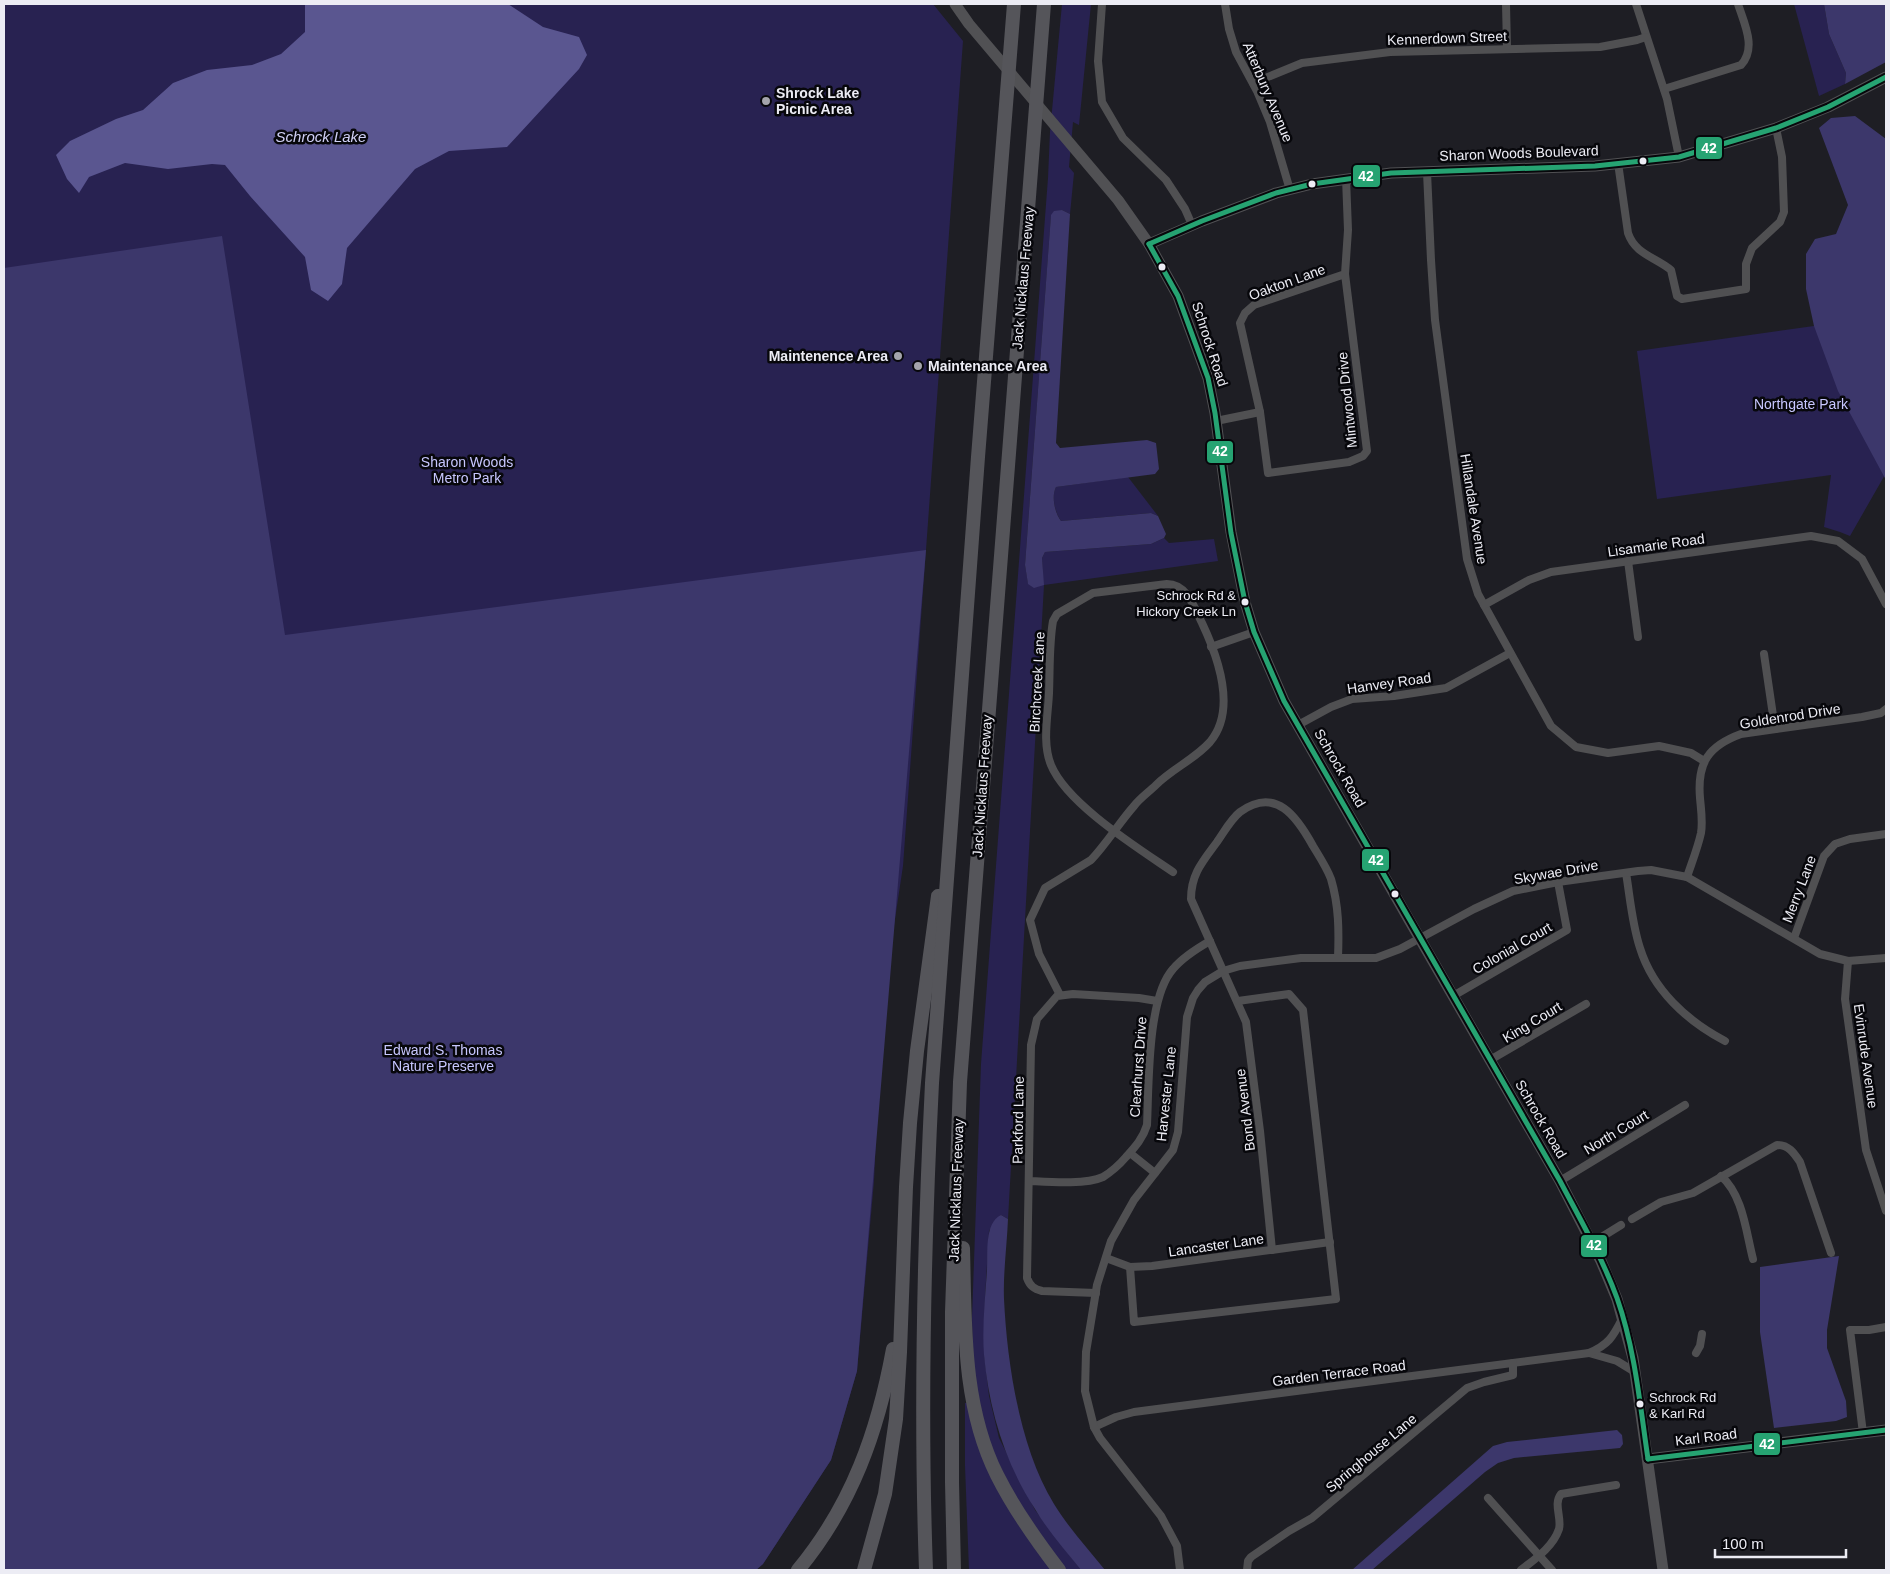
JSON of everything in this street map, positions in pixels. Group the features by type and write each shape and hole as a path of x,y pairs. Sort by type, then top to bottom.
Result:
{"highway":[{"name":"Jack Nicklaus Freeway","path":"926,1570 922,1405 932,1083 978,457 1014,4"},
{"name":"Jack Nicklaus Freeway","path":"954,1570 952,1312 959,1115 970,948 1044,4"},
{"path":"864,1570 885,1494 896,1419 909,1132 917,1051 935,916 953,809"},
{"path":"959,1115 964,1314 967,1361 975,1410 980,1431 996,1474 1012,1503 1059,1570"},
{"path":"798,1570 809,1557 844,1501 874,1431 885,1393 902,1279"}],"main road":[{"name":"Schrock Road","path":"955,4 973,29 1118,200 1149,244 1178,296 1208,378 1216,421 1231,532 1245,602 1254,632 1284,701 1560,1181 1601,1260 1617,1299 1633,1358 1663,1570"},
{"name":"Sharon Woods Boulevard","path":"1149,244 1192,225 1290,190 1346,178 1391,173 1595,166 1679,157 1776,128 1828,107 1886,78"},
{"name":"Karl Road","path":"1648,1459 1886,1430"}],"street":[{"path":"1102,4 1098,61 1102,102 1123,138 1166,180 1185,209 1192,225"},
{"name":"Atterbury Avenue","path":"1225,4 1229,29 1236,52 1253,83 1270,122 1290,190"},
{"path":"1506,4 1507,48"},
{"path":"1636,4 1664,89 1679,157"},
{"path":"1664,89 1741,65 1747,59 1749,51 1747,31 1738,4"},
{"name":"Kennerdown Street","path":"1253,83 1302,63 1390,52 1600,46 1646,37"},
{"path":"1618,163 1628,233 1632,243 1640,251 1671,270 1676,296 1682,299 1746,290 1746,264 1752,248 1780,222 1784,212 1782,157 1776,128"},
{"name":"Hillandale Avenue","path":"1428,172 1435,320 1467,559 1478,594 1551,726 1576,747 1608,753 1659,746 1691,753 1704,761"},
{"name":"Oakton Lane","path":"1268,473 1260,412 1240,323 1245,313 1254,305 1345,274 1348,230 1346,178"},
{"name":"Mintwood Drive","path":"1268,473 1349,462 1358,459 1367,451 1345,274"},
{"path":"1216,421 1260,412"},
{"name":"Lisamarie Road","path":"1484,605 1529,580 1551,572 1811,536 1838,541 1862,559 1886,604"},
{"path":"1628,561 1638,637"},
{"name":"Birchcreek Lane","path":"1173,872 1114,830 1066,790 1051,764 1046,735 1053,621 1057,614 1093,593 1174,584 1181,587 1191,600 1211,647"},
{"path":"1157,1001 1139,998 1060,995 1039,954 1030,920 1045,888 1091,860 1135,804 1163,778 1209,743 1220,728 1224,710 1221,674 1211,647 1254,632"},
{"name":"Hanvey Road","path":"1298,725 1331,707 1352,699 1394,696 1446,688 1510,653"},
{"path":"1764,654 1775,729"},
{"name":"Goldenrod Drive","path":"1704,761 1712,750 1725,740 1741,734 1862,718 1880,713 1886,709"},
{"path":"1687,877 1701,832 1702,810 1699,781 1704,761"},
{"path":"1223,971 1192,899 1191,886 1197,870 1230,823 1240,812 1256,804 1275,803 1291,813 1303,828 1330,878 1340,922 1338,958"},
{"name":"Merry Lane","path":"1794,938 1824,856 1835,844 1850,839 1886,834"},
{"name":"Skywae Drive","path":"1223,971 1240,966 1301,958 1376,958 1420,939 1474,909 1513,891 1558,882 1651,870 1687,877 1820,954 1848,961 1886,958"},
{"path":"1626,873 1636,934 1649,969 1662,990 1686,1016 1704,1030 1725,1042"},
{"name":"Colonial Court","path":"1453,996 1567,930 1558,882"},
{"name":"Clearhurst Drive","path":"1030,1181 1080,1182 1102,1177 1120,1164 1144,1136 1147,1125 1154,1014 1157,1001 1172,969 1194,950 1210,941"},
{"name":"Evinrude Avenue","path":"1848,961 1845,999 1866,1150 1886,1211"},
{"name":"Bond Avenue","path":"1223,971 1246,1022 1250,1044 1272,1250"},
{"name":"Harvester Lane","path":"1180,1570 1177,1546 1161,1516 1094,1428 1085,1391 1086,1352 1096,1293 1111,1242 1134,1200 1173,1150 1178,1132 1189,1007 1205,982 1223,971"},
{"path":"1130,1267 1134,1322 1336,1299 1303,1010 1289,994 1238,1001"},
{"name":"Parkford Lane","path":"1060,995 1054,998 1037,1019 1031,1045 1027,1278 1035,1289 1042,1291 1096,1293"},
{"name":"King Court","path":"1490,1060 1586,1004"},
{"name":"North Court","path":"1560,1181 1685,1105"},
{"path":"1632,1219 1661,1202 1693,1192 1777,1145 1793,1151 1800,1162 1830,1253"},
{"path":"1130,1153 1155,1173"},
{"path":"1721,1176 1735,1194 1753,1259"},
{"path":"1592,1243 1621,1225"},
{"name":"Lancaster Lane","path":"1106,1258 1130,1267 1152,1266 1330,1242"},
{"name":"Garden Terrace Road","path":"1094,1428 1116,1417 1134,1412 1589,1353 1601,1348 1613,1338 1622,1319"},
{"path":"1863,1433 1850,1330 1869,1330 1886,1327"},
{"path":"1696,1353 1700,1346 1702,1334"},
{"name":"Garden Terrace Road","path":"1589,1353 1617,1361 1635,1372"},
{"name":"Springhouse Lane","path":"1247,1570 1248,1561 1251,1558 1284,1534 1312,1518 1467,1388 1513,1375 1512,1363"},
{"path":"1521,1570 1547,1548 1560,1527 1557,1502 1561,1494 1616,1485"},
{"path":"1488,1498 1552,1570"}],"green space":[{"name":"Edward S. Thomas Nature Preserve","path":"4,4 933,4 963,41 903,866 882,1005 874,1181 857,1371 831,1460 763,1564 756,1570 4,1570"},
{"path":"1062,4 1091,4 1079,125 1073,122 1069,167 1074,173 1070,214 1062,210 1051,216 1025,565 1028,583 1043,585 1042,558 1045,552 1151,544 1164,538 1169,543 1214,539 1218,561 1044,585 1008,1219 1001,1215 989,1231 984,1353 989,1396 999,1438 1035,1510 1081,1570 1064,1570 1003,1478 983,1426 973,1365 972,1318 981,1064 1050,132"},
{"path":"1794,4 1824,4 1829,34 1846,73 1845,84 1819,96"},
{"path":"1824,4 1886,4 1886,62 1845,84 1846,73 1829,34"},
{"path":"1855,116 1886,139 1886,480 1838,391 1814,326 1806,289 1806,254 1815,239 1836,234 1848,205 1819,128 1831,118"},
{"path":"1062,210 1070,214 1056,443 1060,448 1147,440 1156,443 1159,469 1155,474 1056,487 1054,495 1055,509 1061,521 1151,513 1158,516 1166,534 1164,538 1151,544 1045,552 1042,558 1044,585 1034,588 1028,584 1025,565 1051,215 1054,211"},
{"name":"Edward S. Thomas Nature Preserve","path":"222,236 285,635 926,550 857,1371 831,1460 763,1564 756,1570 4,1570 4,268"},
{"name":"Northgate Park","path":"1871,318 1886,473 1850,536 1824,527 1831,475 1657,499 1637,351"},
{"path":"1128,477 1158,516 1151,513 1061,521 1054,504 1056,487"},
{"path":"1001,1215 1008,1219 1004,1289 1008,1350 1017,1405 1024,1432 1042,1482 1054,1504 1105,1570 1081,1570 1040,1517 1015,1473 994,1416 986,1376 983,1334 989,1232 996,1219"},
{"path":"1839,1256 1827,1330 1827,1348 1846,1401 1847,1417 1836,1421 1774,1428 1760,1332 1760,1267"},
{"path":"965,1403 968,1403 1052,1570 969,1570 965,1466"},
{"path":"1617,1430 1622,1435 1623,1444 1620,1448 1514,1458 1498,1463 1485,1472 1372,1570 1352,1570 1493,1446 1507,1442"}],"water":[{"name":"Schrock Lake","path":"305,4 508,4 543,27 579,37 587,55 579,69 507,147 449,151 415,169 347,248 342,284 328,301 311,290 305,257 225,165 212,164 168,169 125,163 89,177 79,193 67,179 56,155 70,141 116,119 143,110 173,83 207,70 252,65 281,54 305,32"}],"transit line":[{"name":"42","path":"1149,244 1202,221 1276,193 1312,184 1391,173 1595,166 1679,157 1776,128 1828,107 1886,77"},
{"name":"42","path":"1149,244 1178,296 1208,378 1215,413 1231,533 1245,602 1254,632 1284,701 1560,1181 1598,1253 1617,1298 1628,1337 1648,1459"},
{"name":"42","path":"1648,1459 1886,1430"}],"place":[{"name":"Shrock Lake Picnic Area","path":"766,101"},
{"name":"Maintenence Area","path":"898,356"},
{"name":"Maintenance Area","path":"918,366"},
{"name":"Schrock Rd & Hickory Creek Ln","path":"1245,602"},
{"name":"Schrock Rd & Karl Rd","path":"1640,1404"}],"park label":[{"name":"Sharon Woods Metro Park","path":"467,470"}]}
